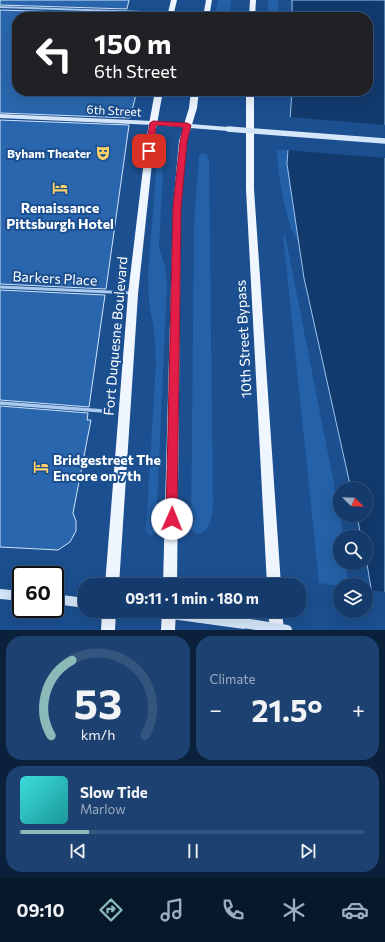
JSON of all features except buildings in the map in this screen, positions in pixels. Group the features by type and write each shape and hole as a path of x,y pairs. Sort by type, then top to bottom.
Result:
{"main road":[{"path":"172,12 174,0"},
{"path":"207,12 209,0"},
{"path":"252,12 253,0"},
{"name":"Fort Duquesne Boulevard","path":"113,578 133,294 153,123 158,96"},
{"path":"170,578 177,207 184,142 187,125 193,108 194,96"},
{"name":"10th Street Bypass","path":"250,96 250,189 274,578"},
{"name":"6th Street","path":"0,116 187,125 385,141"},
{"path":"0,594 12,595"},
{"path":"64,601 78,602"},
{"path":"108,630 109,618"},
{"path":"168,630 169,618"},
{"path":"206,618 287,630"},
{"path":"275,618 276,630"}],"lane":[{"path":"0,7 107,12"},
{"name":"Barkers Place","path":"0,287 133,294"},
{"path":"0,403 104,411"}],"shaded area":[{"path":"218,0 231,0 230,12 216,12"},
{"path":"268,0 278,0 278,12 268,12"},
{"path":"292,0 385,0 385,630 378,630 373,600 373,578 369,578 368,570 373,570 373,530 360,530 358,522 373,522 373,482 349,482 304,278 287,164 292,96 373,96 373,12 292,12"},
{"path":"161,148 164,150 159,247 165,267 167,284 156,528 154,534 151,536 146,531 156,362 154,330 149,303 148,272 158,150"},
{"path":"277,150 287,150 287,164 299,241 290,226 281,184"},
{"path":"202,153 206,154 209,159 213,505 208,526 199,534 191,530 194,226 199,156"},
{"path":"283,234 285,234 334,482 333,522 341,522 342,525 342,530 333,530 333,570 347,570 347,578 333,578 333,585 319,583"}],"pier":[{"path":"288,117 385,125 385,158 285,150"},
{"path":"373,590 385,592 385,630 376,630 373,610"}],"place":[{"name":"Byham Theater","path":"103,153"},
{"name":"Renaissance Pittsburgh Hotel","path":"60,188"},
{"name":"Bridgestreet The Encore on 7th","path":"41,467"}],"route":[{"path":"149,151 153,123 187,125 177,207 172,519"}]}
